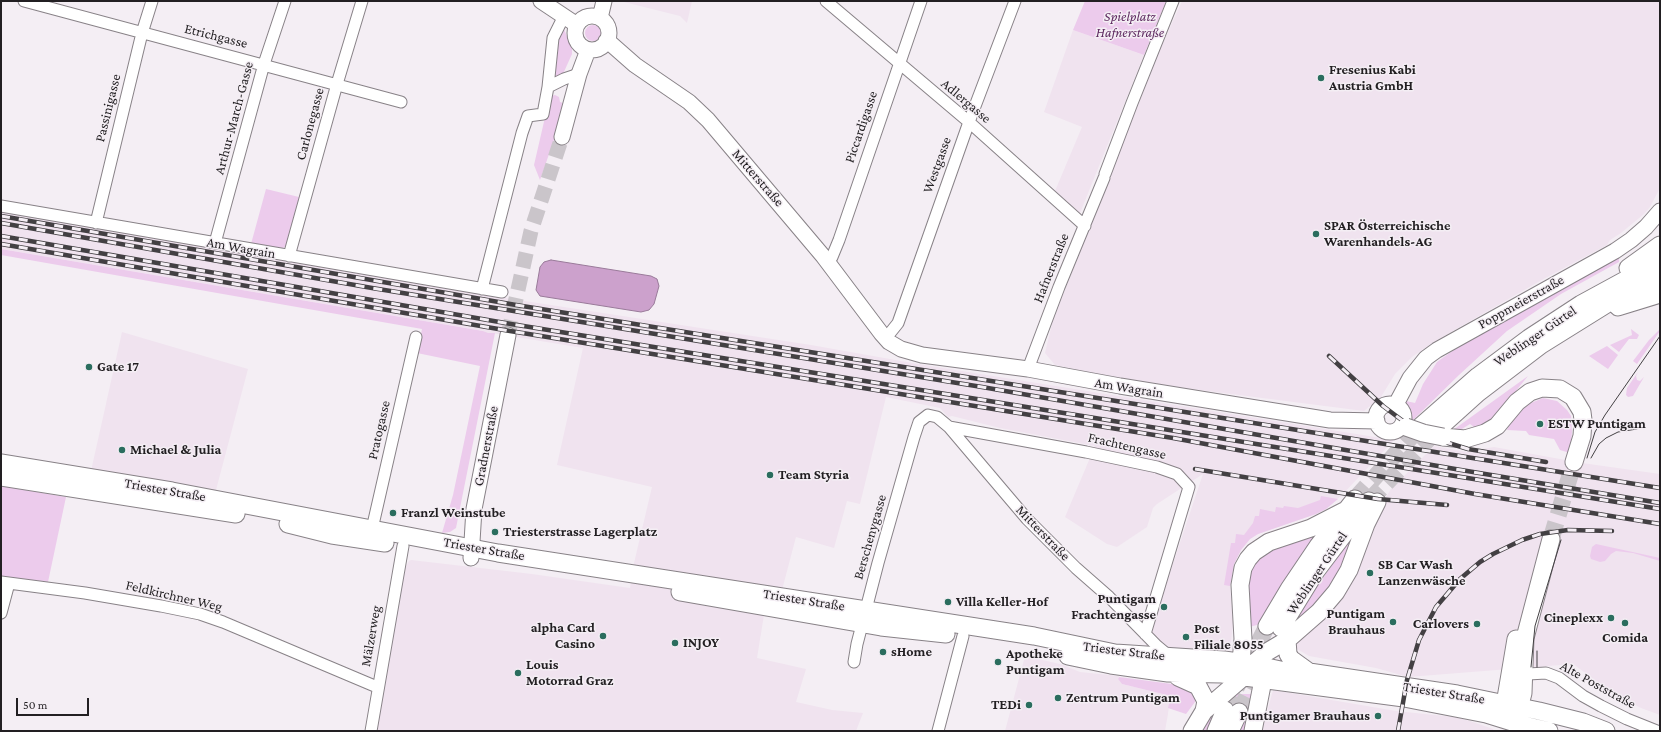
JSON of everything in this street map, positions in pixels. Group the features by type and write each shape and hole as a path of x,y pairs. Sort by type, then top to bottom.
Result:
{"main road":[{"path":"1598,294 1606,282 1660,245"},
{"name":"Weblinger Gürtel","path":"1410,426 1456,394 1502,357 1546,326 1598,294 1660,261"},
{"name":"Weblinger Gürtel","path":"1440,433 1460,408 1502,374 1560,333 1610,302 1660,276"},
{"path":"1560,333 1585,325 1624,305 1660,294"},
{"path":"1410,426 1423,434 1440,433 1465,439 1485,433 1497,426 1517,402 1530,392 1542,388 1554,388 1565,391 1573,397 1582,412 1582,436 1574,462"},
{"name":"Triester Straße","path":"1,464 172,491 372,529 472,553 647,586 864,617 1034,636 1170,665 1222,674 1278,670 1309,672 1457,694 1513,705 1583,722 1606,731"},
{"name":"Triester Straße","path":"1,477 266,519 336,536 403,546 472,553"},
{"path":"1192,731 1204,711 1251,671 1267,652 1278,631 1319,612 1339,587 1349,570 1366,524 1361,503 1310,528 1269,542 1254,552 1243,568 1240,585 1243,639 1251,671 1253,731"},
{"name":"Weblinger Gürtel","path":"1278,631 1289,589 1318,546 1361,503"},
{"name":"Weblinger Gürtel","path":"1278,631 1361,503"},
{"path":"1513,705 1524,677 1525,638 1544,558 1551,539"},
{"path":"1515,723 1513,705 1520,621 1536,572 1544,558"},
{"name":"Triester Straße","path":"864,617 1037,649 1111,665 1170,665 1224,660 1251,671 1486,714 1549,731"},
{"path":"1278,631 1291,659 1309,672"},
{"path":"1170,665 1198,686 1206,701 1204,711"},
{"path":"1216,731 1232,711 1230,731"}],"street":[{"name":"Etrichgasse","path":"24,1 53,4 142,33 264,64 401,102"},
{"name":"Passinigasse","path":"96,222 142,33 152,1"},
{"name":"Arthur-March-Gasse","path":"215,243 264,64 285,1"},
{"name":"Carlonegasse","path":"289,256 362,1"},
{"path":"541,1 577,25"},
{"path":"600,18 604,1"},
{"name":"Adlergasse","path":"826,1 898,64 969,122 1085,226"},
{"name":"Piccardigasse","path":"828,261 832,257 839,240 898,64 921,1"},
{"name":"Westgasse","path":"886,338 898,323 969,122 1015,1"},
{"name":"Hafnerstraße","path":"1028,369 1173,1"},
{"path":"482,289 522,133 528,116 543,114 554,38 564,16"},
{"path":"587,16 600,18 608,28 609,33 604,46 597,50 588,50 579,45 576,41 575,31 577,25 587,16"},
{"name":"Mitterstraße","path":"606,42 610,43 635,65 689,102 708,120 828,261 886,338"},
{"path":"562,137 579,74 588,50"},
{"path":"548,87 579,74"},
{"name":"Am Wagrain","path":"1,206 502,292"},
{"name":"Poppmeierstraße","path":"1395,406 1410,378 1426,358 1437,350 1615,250 1641,231 1660,211"},
{"name":"Gradnerstraße","path":"472,553 474,509 508,335"},
{"name":"Pratogasse","path":"372,529 416,337"},
{"name":"Am Wagrain","path":"886,338 900,349 914,354 1028,369 1120,386 1330,420 1377,421"},
{"path":"1387,405 1395,406 1401,410 1410,426 1389,432 1380,428 1377,421 1377,414 1381,408 1387,405"},
{"name":"Mitterstraße","path":"920,422 928,415 936,417 949,427 1027,519 1145,634 1170,665"},
{"name":"Berschenygasse","path":"854,662 864,617 914,437 920,422"},
{"name":"Frachtengasse","path":"949,427 1086,452 1157,467 1177,474 1181,478 1189,487 1145,634"},
{"name":"Mälzerweg","path":"370,731 403,546"},
{"path":"1,613 5,583"},
{"name":"Feldkirchner Weg","path":"5,583 92,594 200,614 223,622 377,687"},
{"path":"938,731 963,636"},
{"name":"Alte Poststraße","path":"1524,677 1528,674 1546,674 1559,678 1583,696 1601,706 1626,719 1657,731"}],"shaded area":[{"path":"620,1 692,1 687,23 680,16"},
{"path":"1182,1 1660,1 1660,188 1650,207 1644,214 1610,240 1607,245 1540,281 1432,343 1412,357 1395,374 1381,397 1364,411 1184,388 1098,374 1055,365 1045,353 1053,320 1158,54"},
{"path":"1073,30 1144,55 1080,213 1055,191 1082,127 1044,112"},
{"path":"1,211 499,297 811,345 918,364 1394,440 1341,496 1326,509 1316,514 1258,534 1250,539 1241,550 1234,564 1230,586 1233,622 1231,643 1227,646 1224,656 1144,651 1203,474 1157,504 1153,508 1147,527 1117,547 1107,544 1065,517 1095,446 1000,428 952,416 948,417 940,408 886,397 860,504 847,501 834,548 796,537 782,590 764,615 757,658 806,669 796,702 832,710 863,713 856,731 375,731 405,568 409,561 411,560 532,574 630,588 634,563 652,487 557,465 583,348 492,333 488,334 483,331 1,249"},
{"path":"551,260 651,276 657,279 659,286 654,304 649,310 641,312 540,296 536,290 540,267 544,262"},
{"path":"122,332 248,369 216,490 91,471"},
{"path":"1434,446 1466,452 1494,447 1582,463 1660,474 1660,715 1641,708 1617,696 1573,664 1408,677 1376,668 1309,656 1292,646 1391,489"},
{"path":"1025,656 1060,664 1080,672 1119,676 1118,679 1122,684 1171,696 1165,731 1005,731"},
{"path":"1273,690 1396,711 1454,717 1493,729 1494,731 1262,731"}],"green space":[{"name":"Spielplatz Hafnerstraße","path":"1085,1 1166,1 1144,55 1073,30"},
{"path":"593,25 600,30 601,33 596,40 593,41 586,36 585,33 590,26"},
{"path":"563,27 572,48 572,54 563,74 554,79 555,43"},
{"path":"555,95 559,97 560,102 563,103 562,117 540,180 534,165 549,100 551,96"},
{"path":"266,189 299,197 286,246 280,250 251,244"},
{"path":"1,249 495,333 456,528 450,532 442,533 453,495 480,366 417,353 422,329 1,255"},
{"path":"1619,256 1619,262 1561,294 1507,331 1412,421 1407,417 1404,407 1406,401 1415,403 1423,384 1437,362 1469,339"},
{"path":"1631,329 1639,335 1637,339 1629,339 1619,352 1610,345 1632,335"},
{"path":"1660,329 1637,364 1633,361 1649,340"},
{"path":"1607,346 1618,355 1608,369 1589,356"},
{"path":"1638,372 1636,376 1637,380 1640,381 1644,377 1633,396 1628,397 1626,395 1627,388"},
{"path":"1528,376 1498,413 1485,424 1474,427 1470,424 1457,432 1453,430"},
{"path":"1543,398 1557,401 1571,416 1572,432 1570,453 1560,450 1554,439 1529,435 1526,431 1507,430 1509,425 1524,408"},
{"path":"2,486 66,497 48,582 1,577"},
{"path":"1321,496 1338,499 1326,509 1316,514 1258,534 1250,539 1241,550 1234,564 1230,586 1224,585 1231,543 1235,543 1236,534 1244,535 1253,523 1255,516 1259,516 1260,509 1275,512 1276,507 1283,508 1284,506 1298,508 1320,500"},
{"path":"1360,528 1343,568 1315,608 1291,624 1350,539"},
{"path":"1317,533 1257,625 1249,627 1247,585 1250,571 1263,552"},
{"path":"1596,544 1660,558 1660,561 1633,553 1616,551 1605,561 1600,562 1591,559 1590,556 1592,547"},
{"path":"1119,677 1187,686 1195,695 1195,702 1186,714 1168,708 1171,696 1122,684 1118,679"},
{"path":"1231,694 1252,694 1248,731 1239,731 1215,715 1209,731 1198,731"}],"tunnel":[{"path":"508,335 531,231 562,137"},
{"path":"1355,499 1421,426"},
{"path":"1369,501 1438,429"},
{"path":"1551,539 1574,462"},
{"path":"1225,710 1267,626"},
{"path":"1239,712 1262,666"}],"tram line":[{"path":"1587,458 1595,432 1605,415 1660,336"},
{"path":"1591,458 1599,444 1606,438 1618,432 1637,429"},
{"path":"1531,667 1535,626 1561,540"},
{"path":"1537,651 1537,667"}],"railway":[{"path":"1,216 516,305 1660,488"},
{"path":"1,223 372,288 982,387 1660,503"},
{"path":"1,236 511,324 1660,509"},
{"path":"1,244 510,331 1173,438 1475,494 1660,524"},
{"path":"1329,356 1383,406 1403,421 1422,432 1445,442 1468,449 1546,462"},
{"path":"1195,469 1378,499 1447,505"},
{"path":"1398,731 1407,680 1419,640 1436,607 1460,579 1480,562 1493,554 1522,540 1540,534 1568,530 1612,531"}],"place":[{"name":"Fresenius Kabi Austria GmbH","path":"1321,78"},
{"name":"SPAR Österreichische Warenhandels-AG","path":"1316,234"},
{"name":"Gate 17","path":"89,367"},
{"name":"ESTW Puntigam","path":"1540,424"},
{"name":"Michael & Julia","path":"122,450"},
{"name":"Team Styria","path":"770,475"},
{"name":"Franzl Weinstube","path":"393,513"},
{"name":"Triesterstrasse Lagerplatz","path":"495,532"},
{"name":"SB Car Wash Lanzenwäsche","path":"1370,573"},
{"name":"Villa Keller-Hof","path":"948,602"},
{"name":"Puntigam Frachtengasse","path":"1164,607"},
{"name":"Cineplexx","path":"1611,618"},
{"name":"Puntigam Brauhaus","path":"1393,622"},
{"name":"Comida","path":"1625,623"},
{"name":"Carlovers","path":"1477,624"},
{"name":"alpha Card Casino","path":"603,636"},
{"name":"Post Filiale 8055","path":"1186,637"},
{"name":"INJOY","path":"675,643"},
{"name":"sHome","path":"883,652"},
{"name":"Apotheke Puntigam","path":"998,662"},
{"name":"Louis Motorrad Graz","path":"518,673"},
{"name":"Zentrum Puntigam","path":"1058,698"},
{"name":"TEDi","path":"1029,705"},
{"name":"Puntigamer Brauhaus","path":"1378,716"}]}
